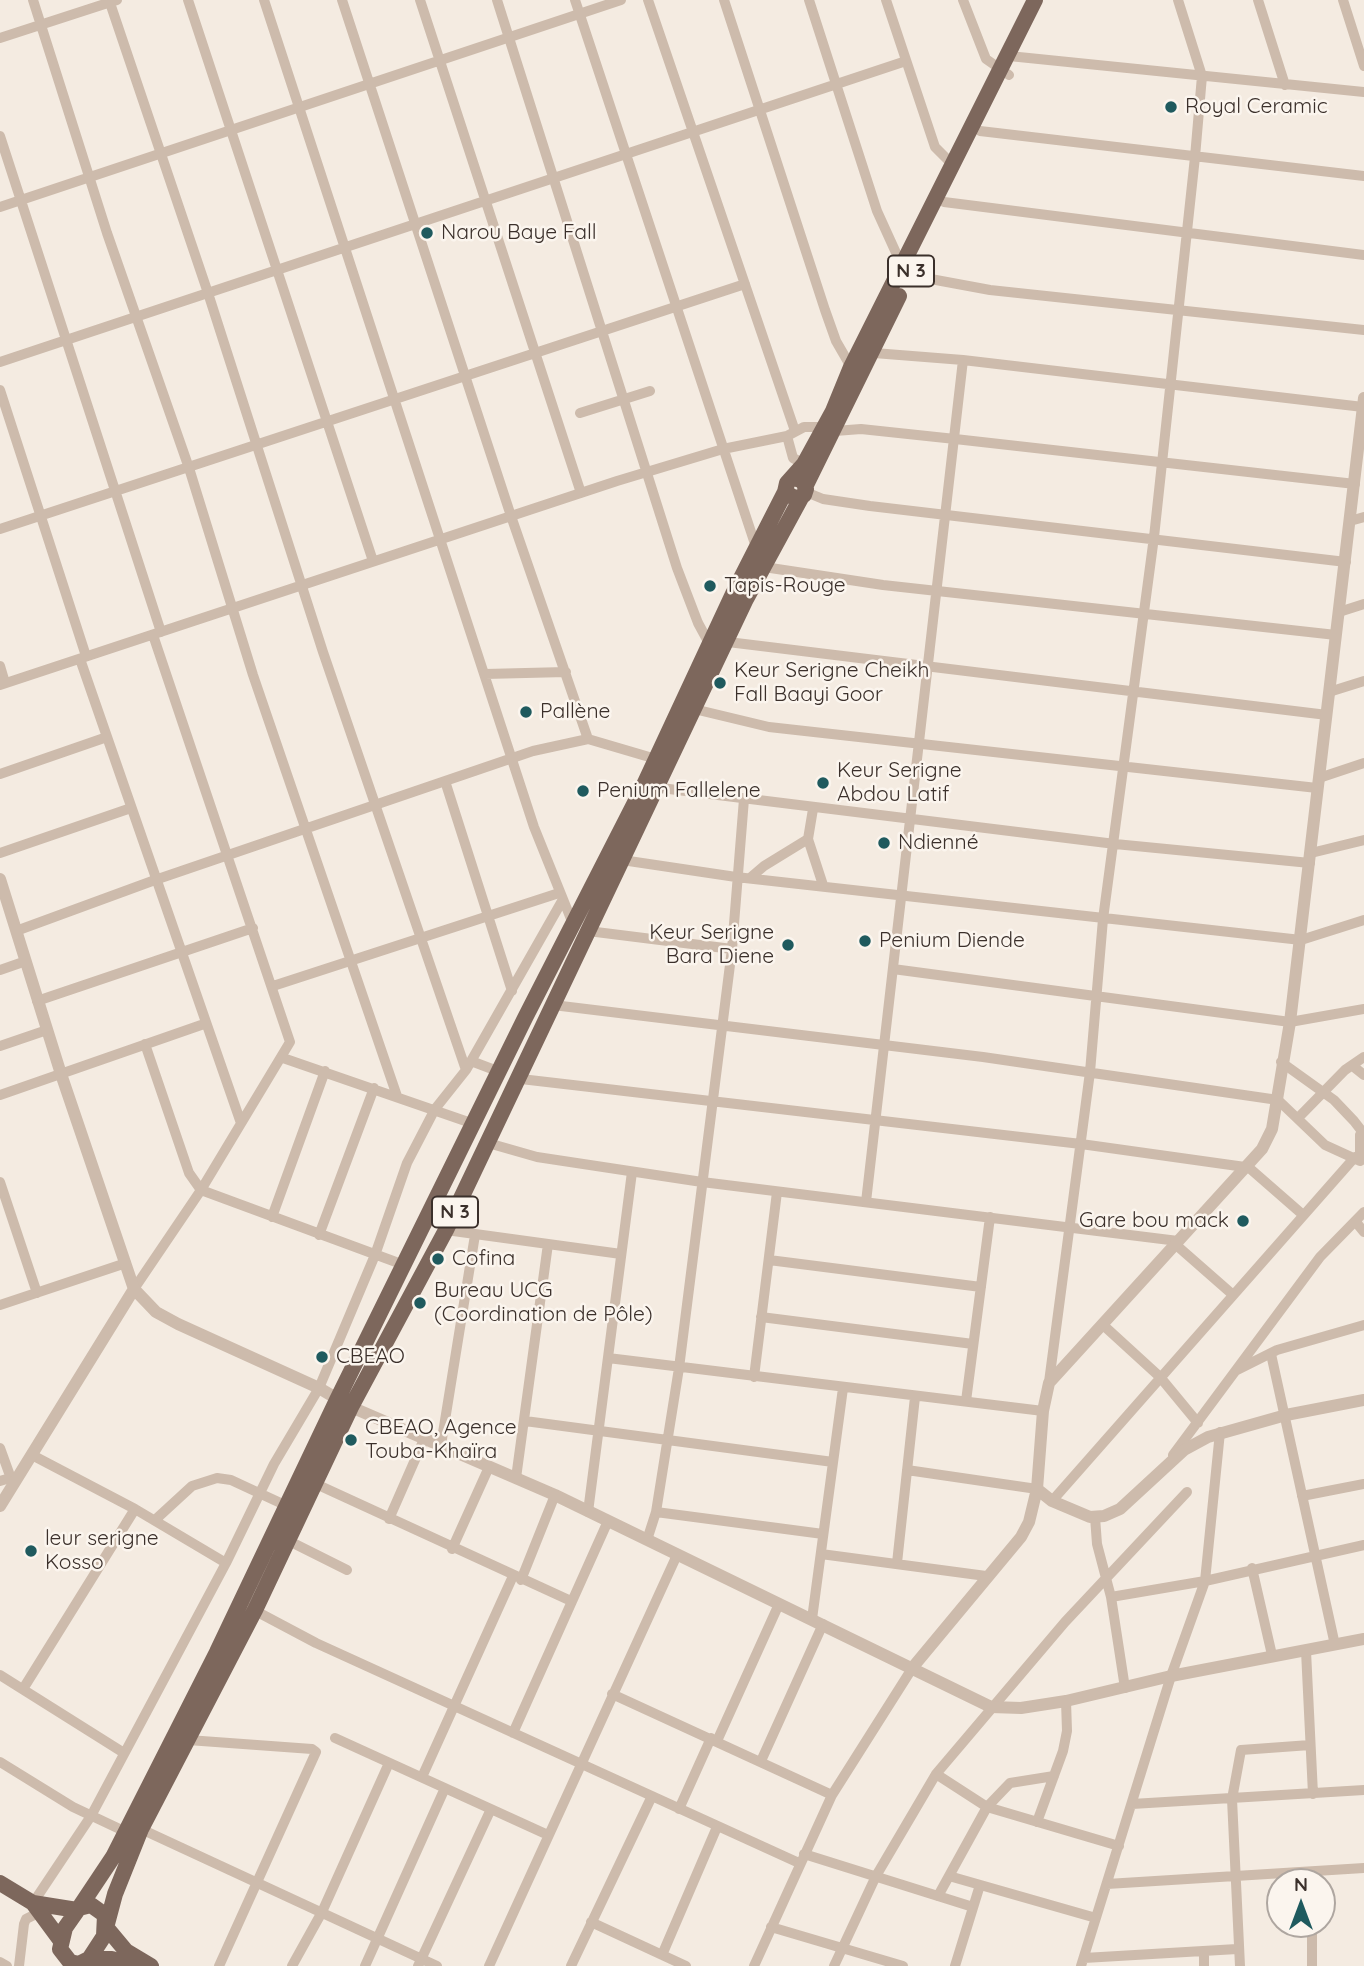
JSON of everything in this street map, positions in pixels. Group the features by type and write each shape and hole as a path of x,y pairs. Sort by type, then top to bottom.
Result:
{"main road":[{"name":"N 3","path":"1014,57 1035,0"},
{"name":"N 3","path":"106,1926 133,1830 248,1606 289,1541 316,1484 344,1404 404,1265 500,1072 580,927 694,709 829,429 874,353 906,271 953,165 1045,0"},
{"name":"N 3","path":"829,429 851,367 944,202 980,131 1005,73"},
{"name":"N 3","path":"78,1909 133,1830 188,1740 248,1606 287,1506 446,1230 521,1079 553,1005 580,927 622,860 651,787 656,759 785,492 786,483 802,484"},
{"path":"0,1883 37,1908 60,1942 61,1953 66,1960 74,1963 112,1959 131,1966"},
{"path":"37,1908 78,1909 87,1905 98,1907 106,1915 101,1942 85,1962"},
{"path":"55,1966 60,1942 78,1909"},
{"path":"106,1926 126,1951 151,1966"}],"street":[{"path":"33,0 189,468 232,609 397,1096"},
{"path":"188,0 373,561"},
{"path":"264,0 534,827 561,897 580,927 732,948"},
{"path":"342,0 414,226 588,739"},
{"path":"420,0 582,493"},
{"path":"497,0 677,568 698,623 710,645"},
{"path":"575,0 756,548"},
{"path":"0,207 621,0"},
{"path":"648,0 745,284 791,433 793,458 802,484 836,501 1346,562"},
{"path":"724,0 825,310 836,341 851,367"},
{"path":"809,0 877,211 906,271 990,290 1364,330"},
{"path":"886,0 935,147 953,165"},
{"path":"963,0 986,59 1005,73"},
{"path":"754,1966 832,1795 913,1667 1021,1537 1029,1522 1037,1489 1043,1411 1071,1228 1090,1072 1103,919 1154,537 1188,233 1202,76 1178,0"},
{"path":"1258,0 1285,85"},
{"path":"1343,0 1364,66"},
{"path":"0,38 112,1 302,586 420,937 468,1065"},
{"path":"1014,57 1364,92"},
{"path":"0,362 906,61"},
{"path":"980,131 1364,176"},
{"path":"0,135 116,492 226,857 290,1038 283,1058 201,1190 134,1289 32,1455 8,1481 0,1506"},
{"path":"944,202 1364,255"},
{"path":"0,529 396,401 745,284"},
{"path":"874,353 1363,402 1362,437 1301,940 1272,1129 1262,1149 1049,1382"},
{"path":"866,1202 909,819 930,667 963,360"},
{"path":"0,390 42,516 107,737 204,1024 241,1123"},
{"path":"579,413 650,391"},
{"path":"0,666 3,684 582,493 723,449 791,433 861,429 1355,484"},
{"path":"1350,521 1364,517"},
{"path":"764,567 938,591 1336,635"},
{"path":"1339,612 1364,604"},
{"path":"728,642 1327,715"},
{"path":"485,674 566,672"},
{"path":"1329,692 1364,681"},
{"path":"694,709 769,727 1125,768 1318,783 1364,763"},
{"path":"0,774 107,737"},
{"path":"16,931 155,880 514,760 533,751 588,739 656,759"},
{"path":"445,781 512,991"},
{"path":"651,787 1115,844 1310,858 1364,839"},
{"path":"647,1540 656,1512 679,1368 732,948 744,800"},
{"path":"0,853 131,808"},
{"path":"813,809 808,839 823,885"},
{"path":"750,878 764,866 808,839"},
{"path":"622,860 736,877 1301,940 1364,920"},
{"path":"0,879 37,1001 134,1289 156,1312 177,1324 318,1388 344,1404 555,1495 991,1707 1021,1708 1066,1701 1171,1676 1364,1639"},
{"path":"273,986 488,915 561,897"},
{"path":"19,1966 26,1919 37,1908 91,1816 226,1563 274,1464 318,1388 375,1255 407,1163 435,1109 468,1065 512,991 561,897"},
{"path":"37,1001 253,928"},
{"path":"0,970 26,961"},
{"path":"892,969 1290,1022 1364,1009"},
{"path":"553,1005 884,1045 1278,1100 1325,1144 1360,1159"},
{"path":"0,1095 204,1024"},
{"path":"0,1046 47,1030"},
{"path":"145,1044 189,1172 201,1190 404,1265"},
{"path":"283,1058 474,1124"},
{"path":"1298,1118 1345,1070 1354,1067 1364,1058"},
{"path":"1052,1501 1302,1214 1360,1159 1360,1135 1364,1134 1334,1100 1281,1062"},
{"path":"468,1065 500,1072"},
{"path":"1354,1067 1364,1074"},
{"path":"272,1217 325,1071"},
{"path":"521,1079 875,1123 1080,1144 1246,1167 1302,1214"},
{"path":"320,1235 374,1088"},
{"path":"488,1143 537,1157 632,1172 1176,1242 1232,1294"},
{"path":"588,1512 632,1172"},
{"path":"0,1182 37,1293"},
{"path":"754,1377 777,1192"},
{"path":"1159,1472 1320,1257 1364,1212"},
{"path":"965,1401 990,1217"},
{"path":"1355,1222 1364,1232"},
{"path":"446,1230 621,1254"},
{"path":"441,1445 475,1234"},
{"path":"516,1478 548,1244"},
{"path":"769,1260 981,1287"},
{"path":"0,1305 126,1263"},
{"path":"761,1317 973,1344"},
{"path":"1101,1324 1160,1377 1198,1423"},
{"path":"1235,1371 1271,1354 1364,1325"},
{"path":"1271,1354 1335,1645"},
{"path":"608,1358 1043,1411"},
{"path":"761,1761 817,1622 823,1534 843,1388"},
{"path":"897,1563 915,1397"},
{"path":"907,1471 1037,1489 1052,1501 1095,1517 1120,1509 1184,1450 1220,1432 1286,1415 1364,1400"},
{"path":"525,1421 833,1462"},
{"path":"1220,1432 1205,1581 1171,1676 1083,1962 1237,1949"},
{"path":"389,1519 425,1437"},
{"path":"0,1448 8,1481"},
{"path":"32,1455 155,1520 226,1563"},
{"path":"452,1549 489,1467"},
{"path":"155,1520 192,1486 206,1480 231,1480 287,1506"},
{"path":"316,1484 452,1549 571,1601"},
{"path":"1302,1496 1364,1484"},
{"path":"834,1966 876,1876 936,1774 1105,1576 1187,1492"},
{"path":"422,1777 555,1495"},
{"path":"23,1689 135,1509"},
{"path":"656,1512 823,1534"},
{"path":"1095,1517 1125,1688"},
{"path":"513,1733 608,1521"},
{"path":"289,1541 347,1570"},
{"path":"1111,1597 1205,1581 1252,1568 1364,1545"},
{"path":"821,1554 986,1576"},
{"path":"489,1966 579,1764 677,1555"},
{"path":"1252,1568 1272,1655"},
{"path":"679,1809 779,1604"},
{"path":"248,1606 316,1643 717,1827 801,1858 876,1876 973,1907"},
{"path":"1306,1651 1313,1794"},
{"path":"0,1675 124,1753"},
{"path":"612,1694 832,1795"},
{"path":"1037,1822 1067,1731 1066,1701"},
{"path":"335,1738 548,1835"},
{"path":"188,1740 312,1749 316,1752 219,1966"},
{"path":"1240,1966 1237,1949 1232,1799 1241,1750 1310,1745"},
{"path":"0,1762 91,1816 133,1830 259,1882 378,1938 420,1962 438,1966"},
{"path":"292,1966 322,1912 389,1762"},
{"path":"936,1774 986,1807 1119,1846"},
{"path":"938,1896 986,1807 1010,1783 1054,1776"},
{"path":"365,1966 446,1788"},
{"path":"1132,1804 1364,1790"},
{"path":"571,1966 652,1796"},
{"path":"420,1962 491,1809"},
{"path":"662,1955 717,1827"},
{"path":"1336,1873 1364,1868"},
{"path":"949,1876 1096,1918"},
{"path":"1107,1884 1266,1877"},
{"path":"955,1966 980,1885"},
{"path":"591,1922 686,1966"},
{"path":"771,1927 904,1966"},
{"path":"1312,1938 1312,1966"},
{"path":"1204,1952 1204,1966"},
{"path":"0,1962 7,1966"}],"place":[{"name":"Royal Ceramic","path":"1171,107"},
{"name":"Narou Baye Fall","path":"427,233"},
{"name":"Tapis-Rouge","path":"710,586"},
{"name":"Keur Serigne Cheikh Fall Baayi Goor","path":"720,683"},
{"name":"Pallène","path":"526,712"},
{"name":"Keur Serigne Abdou Latif","path":"823,783"},
{"name":"Penium Fallelene","path":"583,791"},
{"name":"Ndienné","path":"884,843"},
{"name":"Penium Diende","path":"865,941"},
{"name":"Keur Serigne Bara Diene","path":"788,945"},
{"name":"Gare bou mack","path":"1243,1221"},
{"name":"Cofina","path":"438,1259"},
{"name":"Bureau UCG (Coordination de Pôle)","path":"420,1303"},
{"name":"CBEAO","path":"322,1357"},
{"name":"CBEAO, Agence Touba-Khaïra","path":"351,1440"},
{"name":"leur serigne Kosso","path":"31,1551"}]}
